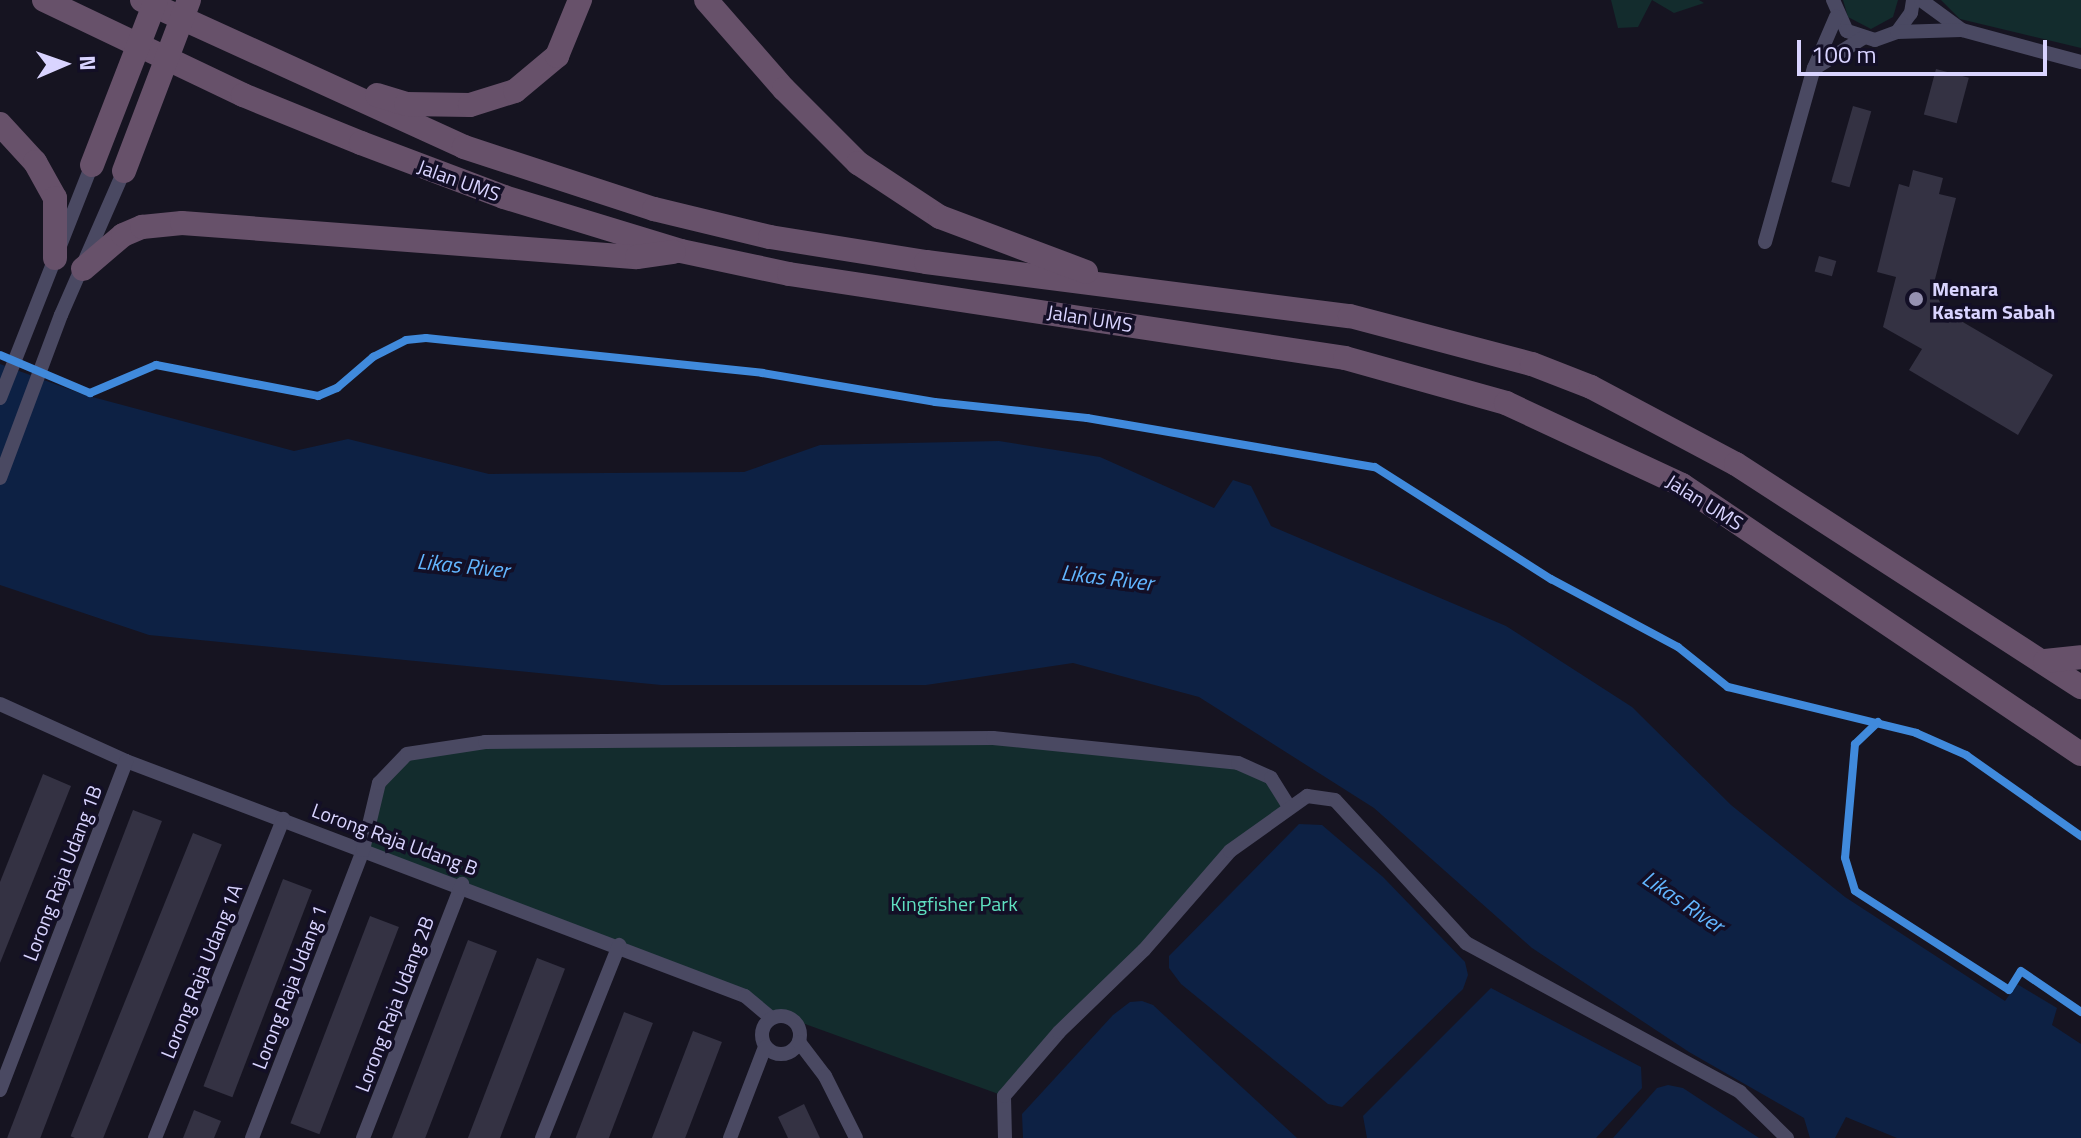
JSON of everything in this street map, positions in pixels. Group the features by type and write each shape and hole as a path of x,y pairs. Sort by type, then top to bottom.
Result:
{"highway":[{"name":"Jalan UMS","path":"44,0 233,90 381,151 504,197 681,251 789,274 1345,358 1506,403 1682,485 2081,754"},
{"name":"Jalan UMS","path":"142,0 464,147 654,209 786,239 1350,316 1532,364 1591,387 1764,480 1878,552 1940,599 2045,661 2081,687"},
{"path":"92,165 156,0"},
{"path":"124,171 189,0"},
{"path":"306,74 406,104 470,105 515,91 557,56 580,0"},
{"path":"706,0 784,89 858,163 940,217 1029,254 1132,287"},
{"path":"0,124 35,162 55,198 55,258"},
{"path":"83,269 105,246 123,235 142,227 182,223 637,257 681,251"},
{"path":"2045,661 2081,657"}],"street":[{"path":"1765,242 1814,68 1836,17 1833,0"},
{"path":"1897,32 1911,13 1913,0"},
{"path":"1921,0 1962,30"},
{"path":"1836,17 1863,38"},
{"path":"1814,68 1863,38 1897,32 1962,30 2081,62"},
{"path":"0,398 92,165"},
{"path":"0,478 61,315 124,171"},
{"name":"Lorong Raja Udang B","path":"0,704 126,761 462,884 745,996 771,1018"},
{"name":"Lorong Raja Udang 1","path":"252,1138 363,850 379,783 407,754 485,742 993,738 1238,763 1271,778 1289,807"},
{"name":"Lorong Raja Udang 1B","path":"0,1090 126,761"},
{"path":"1005,1138 1004,1096 1059,1032 1144,950 1230,851 1307,796 1335,800 1466,943 1740,1092 1787,1138"},
{"name":"Lorong Raja Udang 1A","path":"155,1138 283,819"},
{"name":"Lorong Raja Udang 2B","path":"363,1138 462,884"},
{"path":"542,1138 619,945"},
{"path":"799,1042 790,1053 777,1055 765,1047 761,1037 771,1018 793,1020 799,1042 825,1076 856,1138"},
{"path":"730,1138 765,1047"}],"green space":[{"path":"1611,0 1652,0 1638,27 1618,28"},
{"path":"1652,0 1699,0 1704,3 1674,13"},
{"path":"1843,0 1898,0 1893,17 1871,29 1848,17"},
{"path":"1941,0 2081,0 2081,48 1960,19"},
{"name":"Kingfisher Park","path":"993,738 1205,760 1271,778 1289,807 1230,851 1004,1096 783,1016 771,1018 745,996 363,850 379,783 407,754 485,742"}],"water":[{"name":"Likas River","path":"0,364 85,395 294,451 348,439 489,474 744,472 820,445 999,441 1100,457 1214,508 1233,480 1251,486 1271,526 1506,626 1632,707 1731,805 1845,897 2005,1001 2017,984 2057,1008 2052,1025 2081,1044 2081,1138 1897,1138 1846,1117 1835,1138 1810,1138 1804,1118 1689,1052 1532,948 1374,808 1199,697 1073,663 926,685 661,685 149,635 0,585"},
{"path":"1299,824 1322,825 1383,877 1465,962 1468,975 1463,989 1342,1107 1328,1104 1181,984 1169,968 1169,956"},
{"path":"1491,988 1641,1067 1642,1088 1596,1138 1367,1138 1363,1116"},
{"path":"1142,1001 1153,1005 1297,1138 1023,1138 1022,1114 1113,1015 1130,1002"},
{"path":"1668,1085 1683,1088 1759,1138 1613,1138 1657,1088"}],"building":[{"path":"1936,69 1969,78 1957,123 1924,114"},
{"path":"1853,106 1871,111 1849,187 1831,182"},
{"name":"Menara Kastam Sabah","path":"1913,170 1943,178 1939,194 1956,198 1933,287 1944,311 2053,375 2018,435 1909,370 1922,349 1883,327 1896,277 1877,272 1899,184 1909,187"},
{"path":"1819,256 1836,261 1832,276 1815,271"},
{"path":"43,774 71,786 0,963 0,882"},
{"path":"133,810 162,821 40,1138 7,1138"},
{"path":"193,833 222,845 103,1138 71,1136"},
{"path":"283,879 312,890 232,1097 203,1086"},
{"path":"370,916 399,927 319,1134 290,1123"},
{"path":"468,940 497,951 425,1138 392,1138"},
{"path":"537,958 565,969 500,1138 468,1138"},
{"path":"624,1012 653,1023 609,1138 576,1138"},
{"path":"693,1031 722,1042 685,1138 652,1138"},
{"path":"804,1104 820,1138 788,1138 778,1117"},
{"path":"194,1110 221,1121 214,1138 183,1138"}],"cycle path":[{"path":"0,355 90,393 156,365 318,396 337,388 373,357 406,340 426,338 762,373 935,402 1087,418 1375,467 1551,579 1678,647 1728,687 1916,733 1966,755 2081,836"},
{"path":"1878,722 1855,744 1845,858 1855,891 2009,990 2021,971 2081,1012"}],"place":[{"name":"Menara Kastam Sabah","path":"1916,299"}]}
